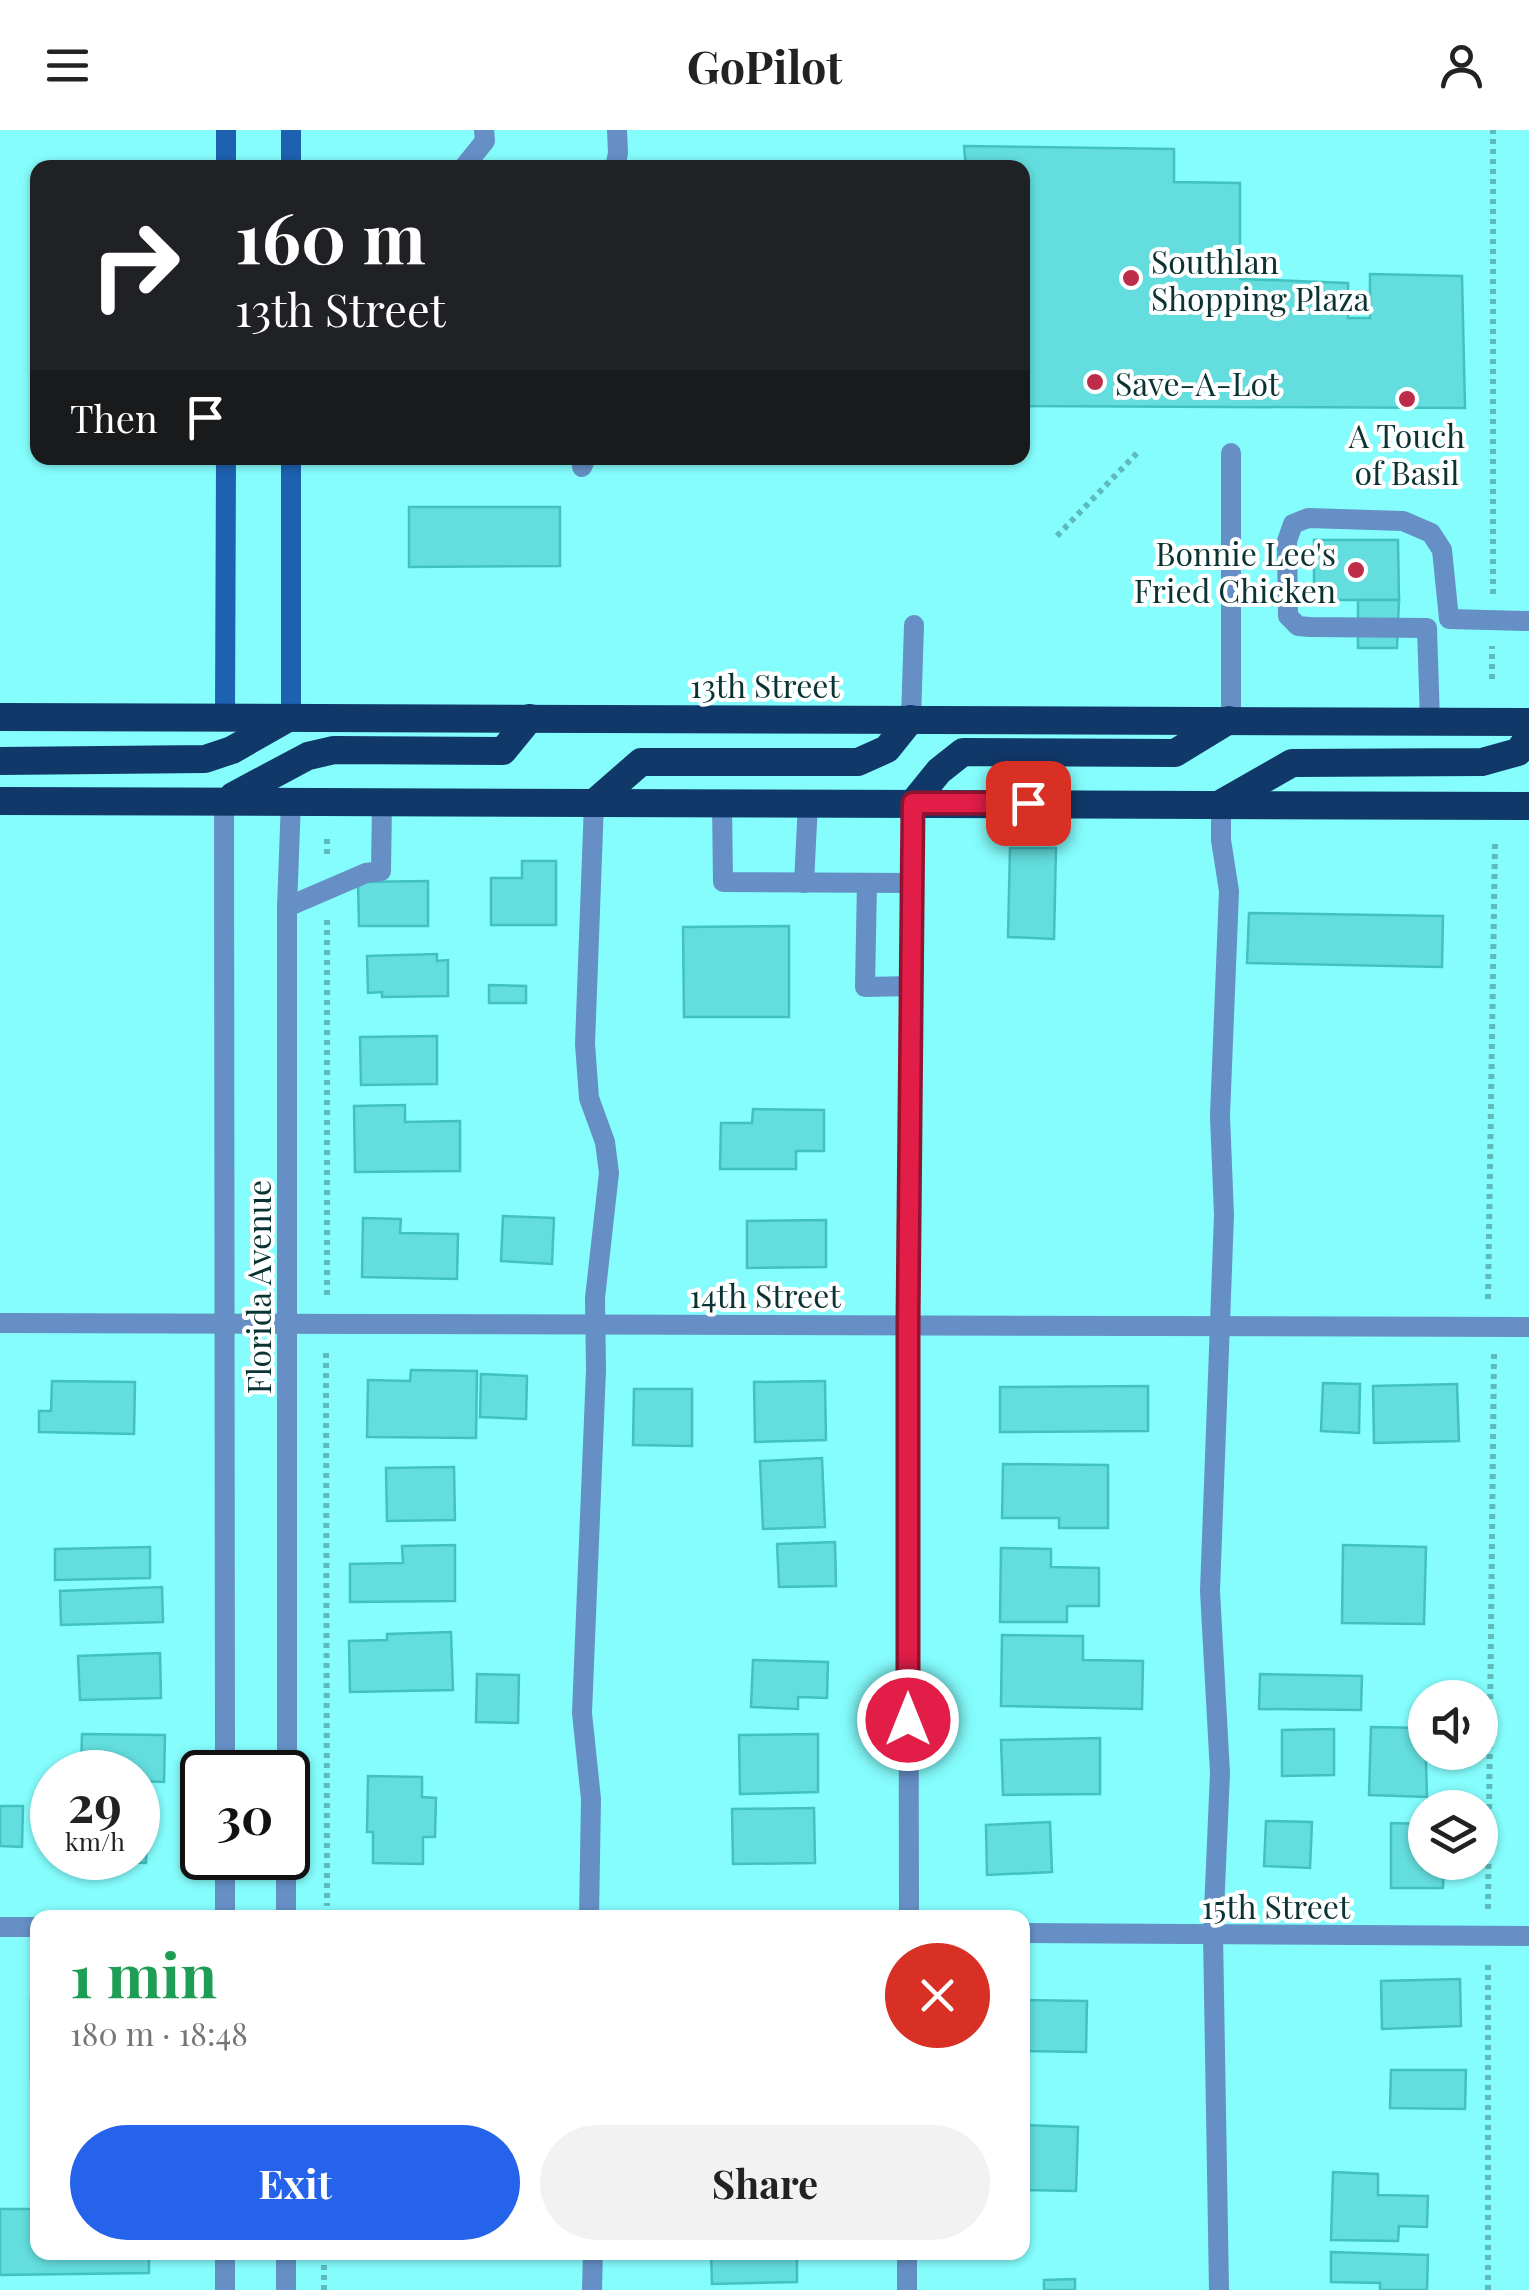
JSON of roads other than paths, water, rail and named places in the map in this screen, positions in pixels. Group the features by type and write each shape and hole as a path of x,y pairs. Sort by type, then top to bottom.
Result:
{"highway":[{"name":"13th Street","path":"0,716 1529,722"},
{"path":"0,762 205,759 232,750 292,716"},
{"path":"224,801 308,756 334,750 503,752 530,718"},
{"path":"594,803 641,762 858,762 887,749 911,719"},
{"path":"913,803 939,771 963,752 1175,753 1230,720"},
{"path":"1221,804 1292,764 1482,762 1518,752 1529,736"},
{"path":"0,801 1529,806"}],"main road":[{"path":"226,130 226,160"},
{"path":"291,130 291,160"},
{"path":"225,716 226,465"},
{"path":"291,465 292,716"}],"street":[{"path":"470,160 484,141 484,130"},
{"path":"615,160 617,130"},
{"path":"1230,453 1230,720"},
{"path":"1430,721 1426,628 1298,626 1288,616 1287,541 1293,524 1308,518 1403,520 1431,532 1442,550 1448,619 1529,621"},
{"path":"911,719 914,624"},
{"name":"Florida Avenue","path":"224,801 225,1750"},
{"name":"Florida Avenue","path":"286,1750 291,801"},
{"path":"288,908 366,872 381,871 382,802"},
{"path":"590,1910 591,1799 582,1713 595,1390 594,1324 609,1172 605,1142 589,1098 585,1044 594,803"},
{"path":"722,803 723,882 913,883"},
{"path":"804,883 808,803"},
{"path":"909,1910 908,1325 913,803"},
{"path":"1220,2290 1212,1934 1220,1773 1210,1590 1224,1215 1220,1116 1229,891 1221,840 1221,804"},
{"path":"867,883 865,987 912,986"},
{"name":"14th Street","path":"0,1323 1529,1327"},
{"path":"225,1880 225,1910"},
{"path":"286,1880 286,1910"},
{"path":"0,1927 30,1927"},
{"name":"15th Street","path":"1030,1933 1529,1936"},
{"path":"225,2260 225,2290"},
{"path":"286,2260 286,2290"},
{"path":"592,2290 593,2260"},
{"path":"907,2260 907,2290"}],"place":[{"name":"Southlan Shopping Plaza","path":"1131,278"},
{"name":"Save-A-Lot","path":"1095,382"},
{"name":"A Touch of Basil","path":"1407,399"},
{"name":"Bonnie Lee's Fried Chicken","path":"1356,570"}]}
